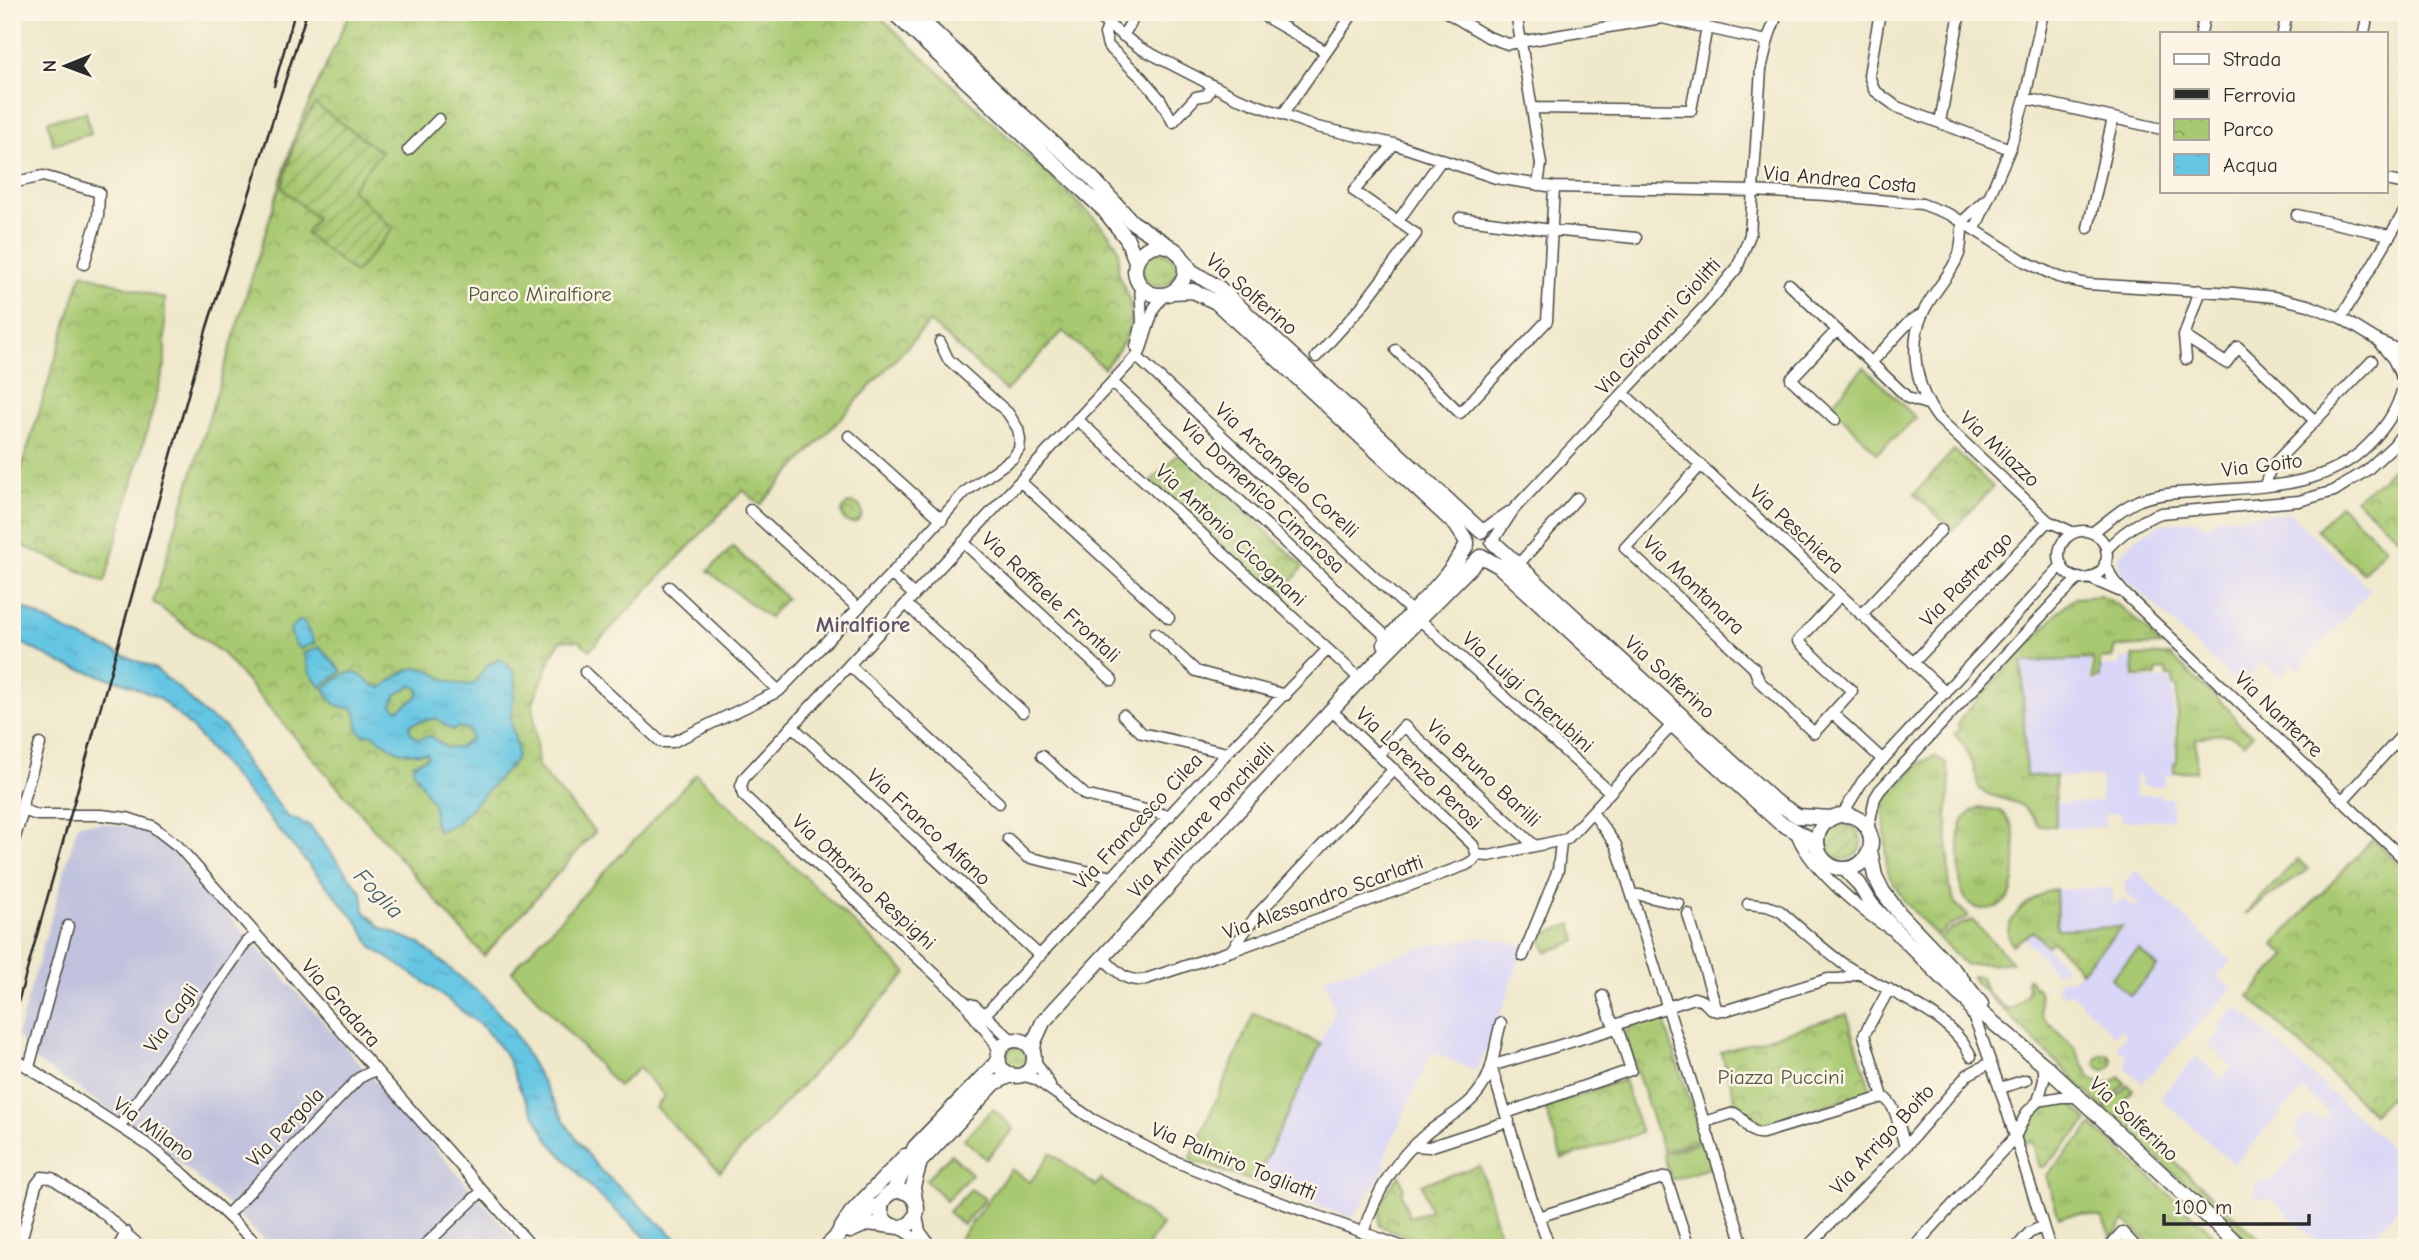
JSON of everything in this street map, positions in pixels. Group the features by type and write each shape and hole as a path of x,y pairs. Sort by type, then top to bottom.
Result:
{"main road":[{"path":"893,12 1097,203 1127,239 1136,261"},
{"name":"Via Solferino","path":"914,12 1019,113 1093,178 1132,222 1175,249 1191,271 1219,288 1781,806 1798,816 1857,818 1871,836 1870,850 1875,876 1883,892 1899,913 1959,976 1995,1022"},
{"path":"1140,285 1135,273 1140,254 1153,245 1169,246"},
{"name":"Via Solferino","path":"1168,293 1178,287 1185,274 1183,259"},
{"name":"Via Solferino","path":"1140,285 1150,293 1193,290 1216,302 1457,525 1471,554 1499,566 1779,822 1805,836 1818,847 1825,861 1845,869 1859,884 1871,904 1959,994 2080,1097 2242,1248"},
{"path":"1467,543 1473,533 1487,536 1489,553 1482,557"},
{"name":"Via Amilcare Ponchielli","path":"917,1216 913,1186 920,1161 995,1083 1030,1069 1034,1042 1043,1022 1360,679 1416,615 1454,566 1467,543"},
{"name":"Via Amilcare Ponchielli","path":"1360,679 1389,639 1482,557"},
{"path":"1818,847 1820,830 1837,817"},
{"path":"1845,869 1861,864 1870,850"},
{"name":"Via Amilcare Ponchielli","path":"830,1242 865,1211 882,1203 893,1192 915,1147 999,1057 1004,1045 1016,1040 1073,989"},
{"path":"1016,1040 1027,1044 1034,1055"},
{"path":"999,1057 1003,1069 1016,1075"},
{"path":"830,1242 851,1213 915,1147"},
{"path":"893,1192 906,1192 915,1200"},
{"path":"882,1203 884,1219 895,1227"},
{"path":"830,1242 868,1223 895,1227 909,1225 917,1216"}],"street":[{"name":"Via Andrea Costa","path":"1091,12 1140,48 1235,97 1317,127 1394,144 1496,178 1554,187 1753,191 1922,204 1962,222 2024,261 2058,277 2087,284 2274,297 2308,305 2341,318 2407,354"},
{"path":"1123,36 1137,12"},
{"path":"1256,12 1325,51"},
{"path":"1283,114 1354,12"},
{"path":"1446,12 1488,37 1508,44 1616,26 1658,15 1768,41"},
{"path":"1516,12 1541,164 1538,185"},
{"path":"1616,26 1627,12"},
{"name":"Via Giovanni Giolitti","path":"1487,536 1728,281 1737,268 1750,235 1759,88 1777,12"},
{"path":"1880,12 1869,75 1874,90 1897,107 2010,149"},
{"path":"1940,122 1960,12"},
{"path":"1975,229 2010,149 2025,99 2043,12"},
{"path":"2172,12 2204,15"},
{"path":"2283,32 2287,12"},
{"path":"2364,32 2368,12"},
{"path":"1108,26 1105,40 1160,99 1173,122 1196,97 1207,95 1212,86"},
{"path":"1532,108 1691,110 1707,27"},
{"path":"1129,66 1130,52 1140,48"},
{"path":"2025,99 2160,129"},
{"path":"2088,228 2113,118"},
{"path":"408,150 439,119"},
{"path":"1359,419 1350,402 1321,375 1320,354 1416,234 1354,191 1394,144"},
{"path":"1401,223 1400,218 1442,159"},
{"path":"12,183 43,176 99,192 98,217 84,264"},
{"path":"2388,180 2407,184"},
{"path":"1396,350 1460,413 1547,321 1554,187"},
{"path":"1962,222 1993,190"},
{"path":"2341,318 2407,207"},
{"path":"2297,215 2389,235"},
{"path":"1460,218 1636,238"},
{"name":"Via Milazzo","path":"1962,222 1958,256 1922,315 1916,340 1916,362 1927,404 1938,418 2048,521 2074,533"},
{"path":"1789,284 1871,363"},
{"path":"1134,358 1142,322 1140,285"},
{"path":"2186,359 2185,336 2200,290"},
{"path":"792,726 1134,358 1144,344 1154,307 1168,293"},
{"path":"1247,315 1267,325 1300,355 1320,354"},
{"name":"Via Milazzo","path":"1922,315 1910,321 1871,363 1909,398 1927,404"},
{"path":"1835,420 1791,379 1837,330"},
{"path":"2185,336 2226,363 2238,347 2315,421"},
{"name":"Via Andrea Costa","path":"2377,340 2393,359 2405,382"},
{"path":"585,672 661,742 673,742 779,691 942,520 965,492 1013,458 1018,450 1018,429 1008,413 948,359 940,342"},
{"name":"Via Arcangelo Corelli","path":"1134,358 1416,615"},
{"path":"2265,485 2271,467 2372,361"},
{"name":"Via Domenico Cimarosa","path":"1112,382 1389,639"},
{"name":"Via Goito","path":"2092,533 2139,501 2162,494 2301,482 2327,474 2357,457 2380,433 2398,407 2405,382"},
{"name":"Via Peschiera","path":"1623,393 1946,693"},
{"name":"Via Antonio Cicognani","path":"1077,419 1360,679"},
{"name":"Via Goito","path":"2106,550 2128,529 2161,513 2299,501 2334,491 2367,470 2394,445 2407,427"},
{"path":"849,436 942,520"},
{"name":"Via Montanara","path":"1701,465 1625,548 1754,668 1759,681 1814,733 1832,713"},
{"path":"1020,481 1169,618"},
{"path":"1517,565 1577,498"},
{"path":"750,510 858,608"},
{"name":"Via Milazzo","path":"2048,521 2060,549"},
{"name":"Via Pastrengo","path":"1913,663 2048,521"},
{"path":"1861,615 1941,530"},
{"path":"1868,829 1875,797 1880,790 2054,603 2084,578 2096,575 2105,564 2104,542 2092,533 2074,533 2060,549 2062,565 2066,571 2084,578"},
{"name":"Via Raffaele Frontali","path":"963,542 1112,680"},
{"name":"Via Nanterre","path":"2105,564 2113,580 2125,594 2407,862"},
{"path":"1837,817 1857,789 2062,565"},
{"path":"891,574 910,599 1023,712"},
{"name":"Via Nanterre","path":"2084,578 2125,594"},
{"path":"669,587 779,691"},
{"path":"1840,596 1798,641 1852,691 1832,713 1883,760"},
{"name":"Via Luigi Cherubini","path":"1416,615 1610,792"},
{"path":"1155,633 1196,671 1286,695"},
{"name":"Via Francesco Cilea","path":"982,1018 1227,753 1327,650"},
{"path":"849,665 999,803"},
{"name":"Via Lorenzo Perosi","path":"1331,710 1473,845 1477,855"},
{"path":"1122,715 1142,733 1227,753"},
{"path":"1523,956 1558,870 1561,842 1592,813 1673,724"},
{"name":"Via Ottorino Respighi","path":"792,726 744,778 741,786 743,795 966,1003 969,1011 1016,1040"},
{"name":"Via Franco Alfano","path":"792,726 1040,956"},
{"name":"Via Bruno Barilli","path":"1378,755 1404,726 1535,846"},
{"path":"2342,801 2407,730"},
{"path":"12,847 18,808 23,800 40,744"},
{"path":"1042,756 1085,795 1170,816"},
{"path":"1231,951 1256,916 1394,769"},
{"name":"Via Gradara","path":"18,808 50,816 101,815 127,818 152,826 178,846 533,1248"},
{"path":"1592,813 1616,845 1744,1248"},
{"name":"Via Solferino","path":"1796,832 1798,843 1808,858 1871,918 1898,933"},
{"path":"1008,839 1027,857 1112,877"},
{"name":"Via Alessandro Scarlatti","path":"1102,958 1124,978 1143,980 1231,951 1466,865 1477,855 1489,856 1561,842"},
{"path":"1632,895 1679,904"},
{"path":"1748,904 1768,906 1780,911 1846,966 1889,989 1952,1031 1971,1056"},
{"path":"1688,914 1717,1011"},
{"path":"29,1067 68,926"},
{"name":"Via Cagli","path":"120,1126 246,942 256,935"},
{"path":"1828,979 1846,966"},
{"path":"1491,1066 1617,1027 1621,1023 1694,998 1703,1001 1712,1010 1727,1010 1828,979 1859,974"},
{"path":"1883,1097 1864,1035 1889,989"},
{"path":"1959,994 1974,1017 2000,1088 2050,1248"},
{"path":"1413,1146 1429,1147 1631,1070 1604,996"},
{"name":"Via Ottorino Respighi","path":"982,1018 994,1039 999,1057"},
{"path":"1363,1233 1382,1185 1413,1146 1425,1134 1468,1104 1485,1083 1501,1023"},
{"name":"Via Palmiro Togliatti","path":"1034,1055 1056,1093"},
{"name":"Via Milano","path":"12,1057 120,1126 173,1165 227,1215 254,1245"},
{"name":"Via Arrigo Boito","path":"1806,1248 1905,1147 1967,1075 1990,1063"},
{"path":"1913,1248 2015,1136 2027,1112 2038,1101 2044,1080 2044,1065"},
{"path":"1491,1066 1550,1248"},
{"name":"Via Pergola","path":"227,1215 359,1078 375,1070"},
{"name":"Via Palmiro Togliatti","path":"1016,1075 1035,1079 1092,1119 1167,1158 1246,1190 1406,1248"},
{"path":"2000,1088 2026,1080"},
{"path":"1485,1083 1502,1099"},
{"path":"1704,1122 1734,1113 1756,1134 1883,1097 1888,1099 1892,1106 1905,1147"},
{"path":"2038,1101 2080,1097"},
{"path":"19,1248 36,1185 43,1177 52,1178 126,1232 142,1248"},
{"path":"1538,1217 1666,1177 1689,1248"},
{"path":"422,1248 482,1191"},
{"path":"917,1216 920,1231 931,1248"},
{"path":"2015,1248 2029,1233 2043,1226"},
{"path":"895,1227 931,1248"},
{"path":"118,1248 126,1232"},
{"path":"2108,1248 2122,1233 2137,1248"}],"shaded area":[{"path":"2289,513 2371,590 2298,670 2291,663 2280,676 2263,661 2240,687 2127,579 2118,562 2120,555 2136,538 2161,524 2194,520 2208,527 2216,518"},
{"path":"2090,659 2091,682 2099,681 2099,666 2120,666 2120,659 2132,659 2133,679 2171,679 2175,766 2172,767 2173,775 2164,775 2164,786 2142,786 2141,776 2135,776 2135,795 2172,798 2172,819 2122,821 2122,813 2105,814 2105,827 2055,828 2054,803 2101,802 2101,777 2024,778 2022,661"},
{"path":"78,824 126,826 149,833 173,852 523,1248 272,1248 153,1139 36,1061 17,1036"},
{"path":"2135,870 2231,961 2217,976 2232,989 2142,1083 2126,1068 2126,1054 2118,1049 2118,1043 2125,1038 2125,1033 2121,1029 2115,1036 2071,993 2062,995 2056,987 2062,979 2071,981 2121,928 2057,929 2056,889 2112,888 2113,906 2122,899 2131,906 2139,906 2126,893 2124,884"},
{"path":"2033,930 2065,967 2057,974 2024,938"},
{"path":"1484,937 1525,946 1489,1045 1476,1071 1431,1052 1383,1161 1386,1166 1352,1218 1255,1182 1298,1094 1334,1011 1325,977 1431,945"},
{"path":"2236,1006 2407,1162 2407,1199 2362,1248 2324,1248 2270,1198 2259,1200 2254,1195 2256,1183 2263,1180 2270,1182 2302,1146 2295,1132 2299,1120 2311,1115 2323,1119 2329,1113 2303,1089 2234,1165 2160,1097 2197,1056 2221,1079 2232,1067 2208,1044 2222,1028 2218,1025"}],"green space":[{"name":"Parco Miralfiore","path":"350,12 875,12 1108,233 1118,248 1118,273 1131,306 1127,335 1104,368 1063,331 1006,391 930,322 760,505 743,490 590,650 579,641 561,640 533,703 538,767 595,832 484,956 223,654 153,602 295,135"},
{"path":"315,104 381,152 351,189 393,229 355,273 306,234 316,218 282,188 296,136"},
{"path":"86,112 91,134 53,144 48,121"},
{"path":"1159,252 1171,257 1176,269 1171,281 1159,286 1147,281 1142,269 1147,257"},
{"path":"82,273 165,299 165,365 105,582 12,541 12,499"},
{"path":"1864,367 1916,418 1877,453 1831,405"},
{"path":"1954,450 1993,487 1953,530 1914,494"},
{"path":"1181,451 1303,566 1280,600 1151,481"},
{"path":"2407,454 2407,536 2402,541 2355,499 2380,481"},
{"path":"848,503 856,503 862,513 856,523 848,523 842,517 842,509"},
{"path":"2340,505 2386,548 2363,573 2317,530"},
{"path":"733,547 786,598 769,618 708,571"},
{"path":"2099,596 2125,610 2161,645 2115,647 2112,658 2100,659 2100,678 2093,679 2093,659 2022,662 2026,776 2055,776 2056,826 2038,825 2018,804 1979,789 1973,764 1963,744 1954,734 1959,730 1961,718 2066,604 2075,598"},
{"path":"2170,655 2229,710 2242,728 2253,734 2244,744 2227,735 2196,739 2196,771 2174,772 2174,764 2177,762 2177,687 2173,686 2173,676 2167,676 2166,670 2156,671 2156,676 2134,677 2133,656"},
{"path":"1934,756 1946,763 1950,778 1947,818 1949,886 1955,903 1969,917 1947,927 1937,936 1904,901 1887,872 1884,809 1888,796 1920,763"},
{"path":"696,774 907,973 720,1172 655,1107 665,1096 639,1068 618,1086 512,971"},
{"path":"1979,808 2003,813 2011,823 2014,838 2015,872 2012,891 2004,902 1989,909 1975,907 1968,902 1963,894 1959,876 1960,829 1964,819"},
{"path":"1844,825 1856,830 1861,842 1856,854 1844,859 1832,854 1827,842 1832,830"},
{"path":"2373,839 2407,872 2407,1113 2390,1097 2373,1114 2249,996 2286,956 2274,944"},
{"path":"2298,859 2308,869 2244,915"},
{"path":"2056,889 2057,929 2122,927 2081,971 2053,941 2047,946 2033,931 2013,945 2009,936 2009,927 2020,910 2038,896"},
{"path":"1972,920 2012,962 1965,965 1939,938 1951,929"},
{"path":"1572,924 1577,941 1546,952 1540,935"},
{"path":"2139,949 2157,967 2130,996 2111,978"},
{"path":"1972,976 1981,977 1986,991 2009,1011 2026,995 2028,978 2039,991 2041,1012 2045,1019 2075,1048 2090,1078 2105,1083 2120,1077 2125,1083 2103,1108 1974,981"},
{"path":"1254,1013 1321,1044 1255,1182 1190,1160"},
{"name":"Piazza Puccini","path":"1847,1014 1871,1091 1755,1128 1738,1109 1721,1052"},
{"path":"1662,1015 1702,1139 1663,1151 1625,1036 1628,1028"},
{"path":"1017,1047 1025,1050 1028,1058 1025,1066 1017,1069 1009,1066 1006,1058 1009,1050"},
{"path":"2104,1054 2110,1056 2110,1068 2104,1070 2098,1068 2096,1062 2098,1056"},
{"path":"1624,1080 1641,1133 1562,1159 1545,1107"},
{"path":"2128,1085 2133,1090 2122,1102 2131,1112 2131,1122 2269,1248 2253,1248 2105,1109"},
{"path":"2038,1102 2070,1102 2088,1121 2044,1167 2040,1167 2032,1141 2025,1144 2022,1130"},
{"path":"993,1109 1014,1129 986,1159 964,1139"},
{"path":"2092,1125 2229,1248 2155,1248 2125,1221 2112,1238 2102,1218 2082,1213 2059,1217 2046,1176"},
{"path":"1704,1141 1712,1167 1671,1180 1663,1154"},
{"path":"1051,1153 1095,1186 1101,1179 1162,1225 1146,1248 959,1248 955,1245 1011,1169 1030,1182"},
{"path":"951,1154 972,1174 946,1200 926,1180"},
{"path":"1480,1166 1503,1248 1436,1248 1380,1226 1380,1211 1384,1199 1400,1175 1404,1189 1401,1191 1409,1217 1430,1211 1422,1184"},
{"path":"971,1189 985,1199 963,1225 948,1212"}],"water":[{"name":"Foglia","path":"12,602 71,633 154,668 204,714 226,728 247,765 288,817 309,825 362,893 364,911 382,928 419,943 483,996 512,1028 568,1127 598,1168 687,1248 658,1248 597,1194 549,1141 521,1091 506,1055 484,1028 423,981 373,948 357,921 191,727 159,698 125,683 62,664 12,638"},
{"path":"303,621 315,643 300,649 294,643 290,629"},
{"path":"319,647 342,671 321,687 310,673 304,654"},
{"path":"499,659 508,665 516,678 511,723 517,755 515,761 457,823 438,832 434,821 434,806 413,770 413,764 428,757 427,753 398,751 373,734 364,735 359,731 356,712 352,708 335,704 324,689 347,673 358,674 382,688 399,675 422,668 448,681 474,684 487,665","holes":["412,685 419,690 417,697 398,710 392,705 396,695","436,718 452,730 458,727 469,729 471,739 459,748 446,748 431,736 418,739 410,732 410,724"]}],"railway":[{"path":"274,86 295,12"},
{"path":"12,1024 207,327 307,12"}],"district":[{"name":"Miralfiore","path":"863,624"}]}
